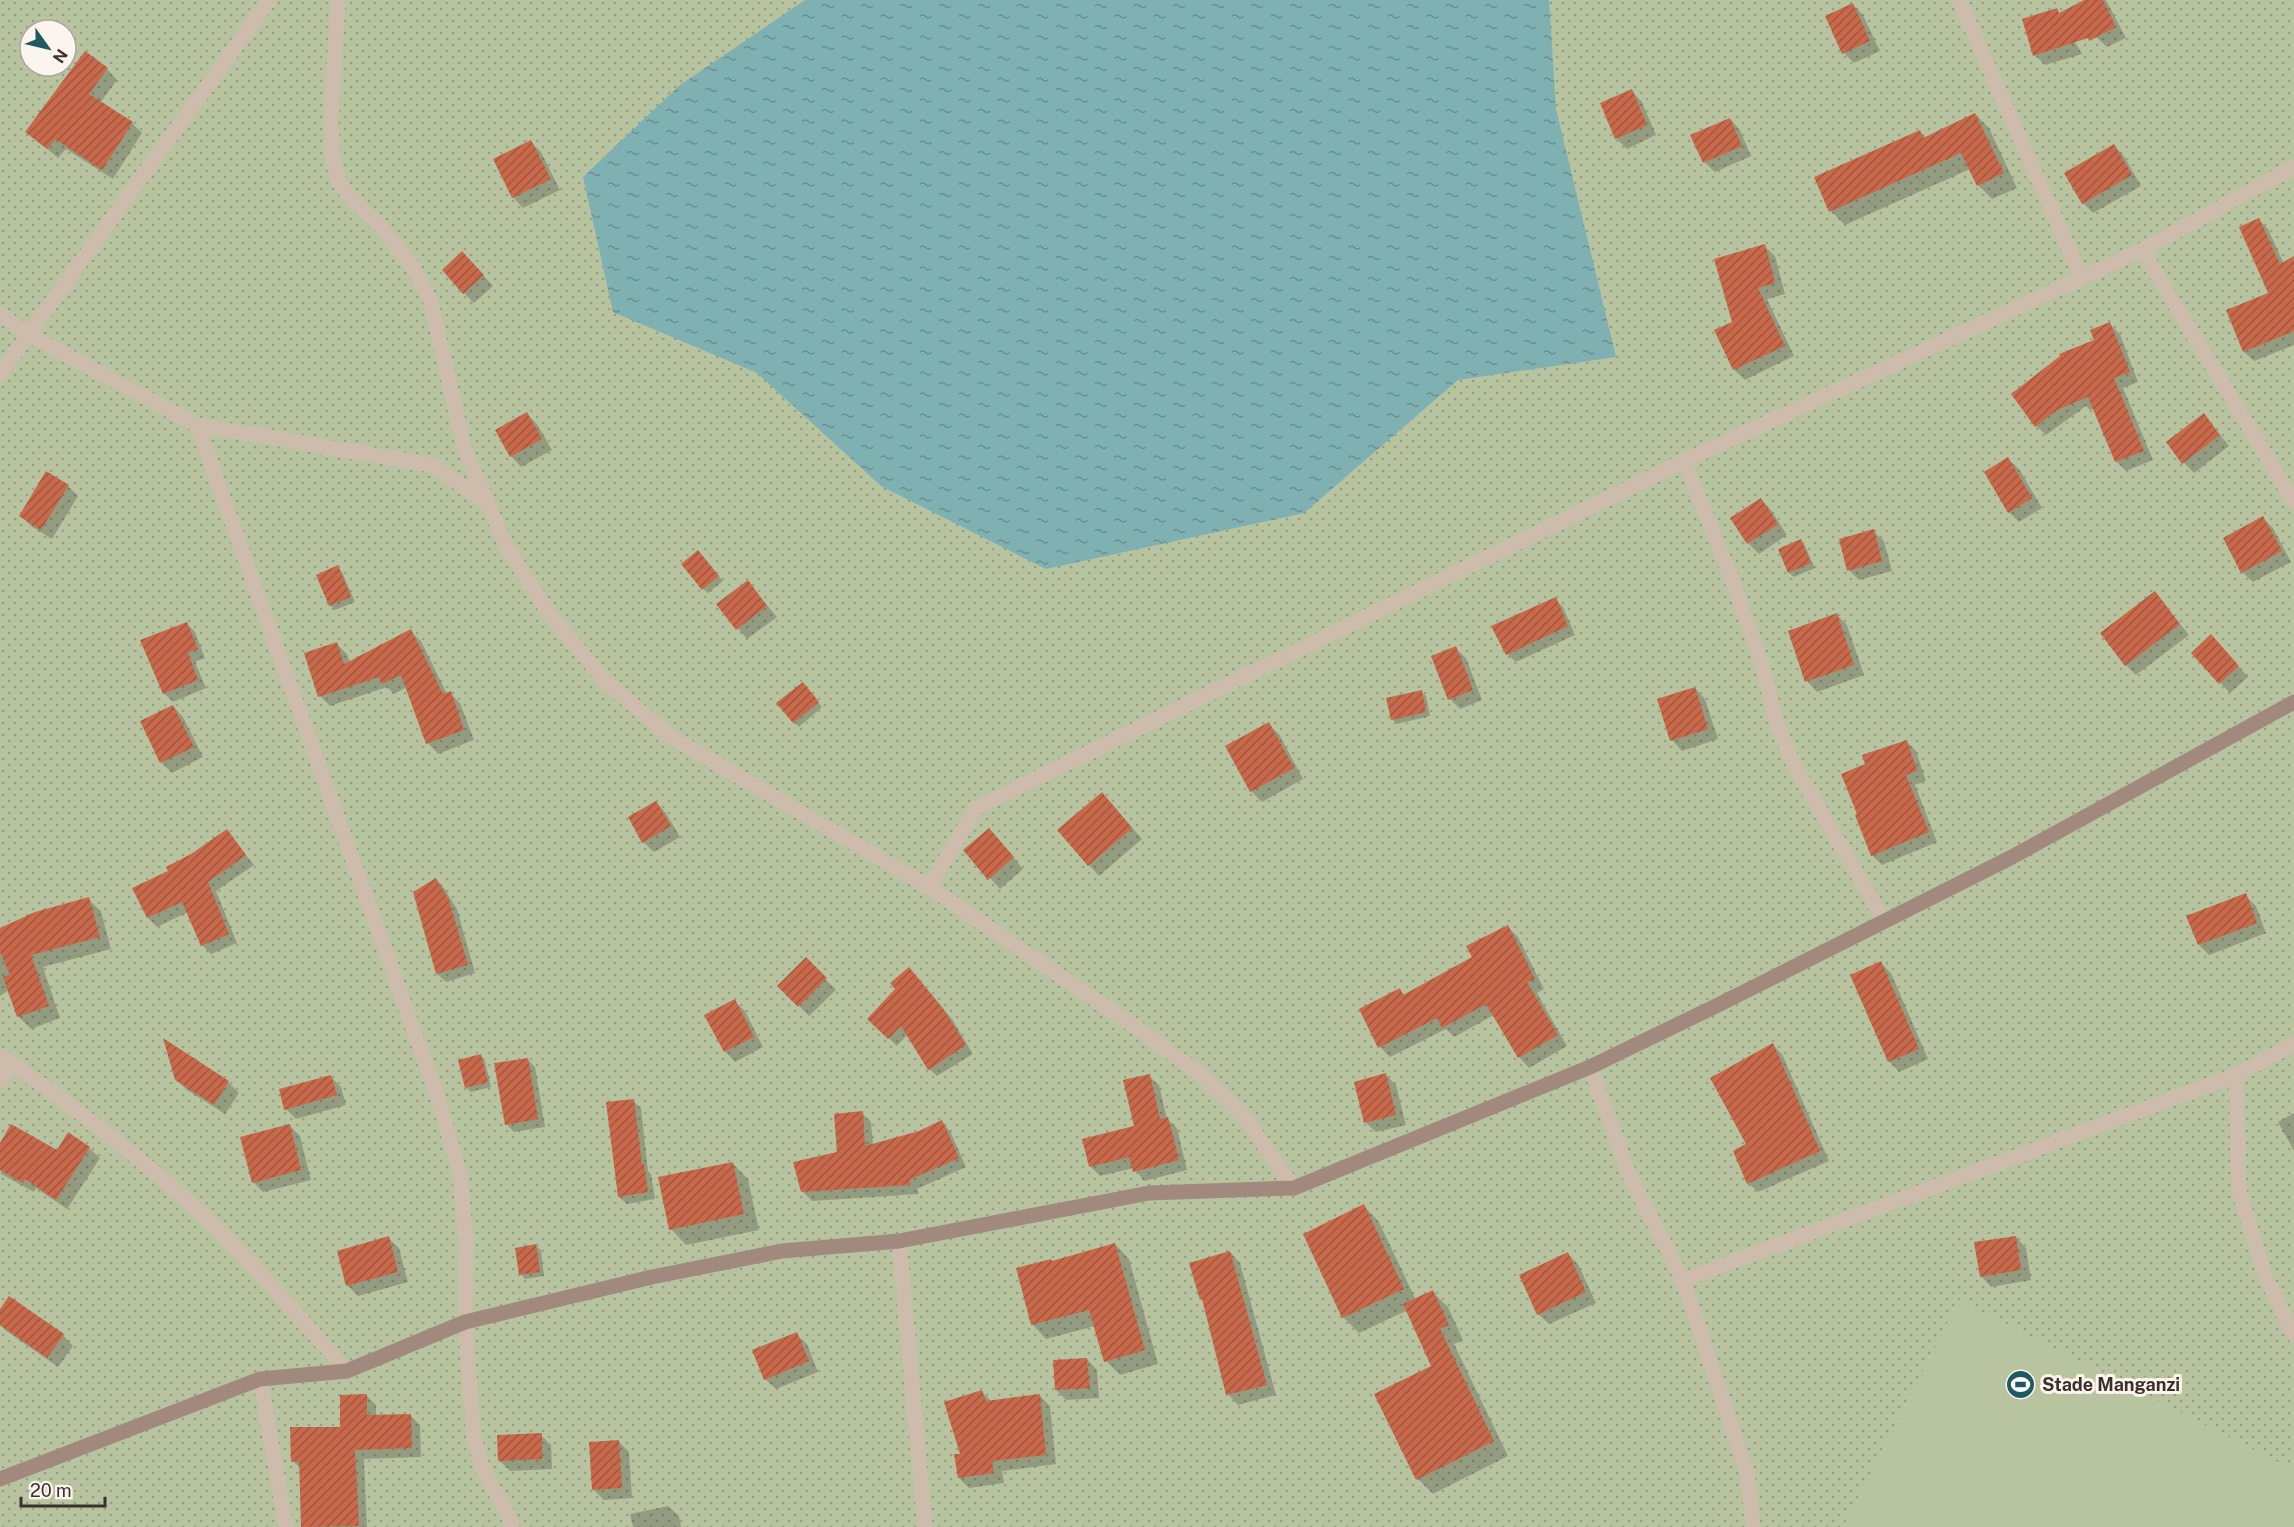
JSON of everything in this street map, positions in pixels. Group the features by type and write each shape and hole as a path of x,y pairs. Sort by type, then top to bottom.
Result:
{"main road":[{"path":"0,1479 260,1379 347,1371 465,1322 652,1277 782,1251 899,1241 1149,1193 1294,1188 1590,1066 1885,922 2012,857 2294,702"}],"street":[{"path":"0,374 269,0"},
{"path":"338,0 331,120 333,162 340,184 380,226 412,266 431,303 464,448 506,546 550,615 606,682 671,737 929,887 1140,1030 1201,1075 1242,1114 1294,1188"},
{"path":"1959,0 2082,279"},
{"path":"929,887 976,808 1684,461 2142,250 2294,167"},
{"path":"2142,250 2294,502"},
{"path":"0,314 29,335 197,425 432,465 486,502"},
{"path":"197,425 438,1098 460,1175 466,1241 465,1322 474,1439 483,1470 507,1513 512,1527"},
{"path":"1684,461 1731,577 1762,665 1777,724 1795,767 1885,922"},
{"path":"1683,1280 2236,1075 2294,1044"},
{"path":"0,1081 6,1060 113,1138 168,1184 238,1252 347,1371"},
{"path":"1590,1066 1629,1174 1683,1280 1747,1473 1751,1524"},
{"path":"2236,1075 2239,1191 2266,1278 2294,1335"},
{"path":"899,1241 925,1527"},
{"path":"260,1379 286,1527"}],"green space":[{"path":"0,0 2294,0 2294,1527 0,1527"},
{"name":"Stade Manganzi","path":"1959,1300 2294,1470 2294,1527 1843,1527"}],"water":[{"path":"805,0 1549,0 1556,109 1616,357 1458,380 1304,513 1046,569 881,486 757,373 613,312 583,177 680,85"}],"building":[{"path":"2084,0 2103,0 2116,27 2089,41 2088,38 2033,56 2022,19 2057,8 2059,13"},
{"path":"1853,3 1870,41 1842,54 1825,16"},
{"path":"85,51 108,68 89,94 133,122 102,170 55,139 47,149 25,132 65,78 78,78 78,60"},
{"path":"1632,89 1647,125 1615,139 1600,103"},
{"path":"1975,113 2004,173 1977,186 1961,153 1829,212 1814,177 1920,130 1923,138"},
{"path":"1730,118 1742,146 1703,163 1690,135"},
{"path":"531,140 551,179 512,198 493,159"},
{"path":"2114,144 2132,175 2082,204 2064,173"},
{"path":"2259,218 2280,264 2294,256 2294,331 2243,352 2226,310 2268,293 2239,227"},
{"path":"1765,244 1775,283 1758,288 1785,346 1733,370 1714,330 1732,322 1714,259"},
{"path":"462,251 484,275 463,294 442,270"},
{"path":"2110,322 2130,372 2114,378 2144,451 2115,462 2088,397 2057,410 2035,427 2011,394 2060,356 2059,354 2094,340 2090,330"},
{"path":"527,412 542,439 510,457 495,430"},
{"path":"2204,413 2220,435 2182,464 2166,442"},
{"path":"2008,457 2032,498 2008,513 1984,472"},
{"path":"46,471 69,485 41,530 19,516"},
{"path":"1761,498 1778,524 1747,544 1730,518"},
{"path":"2263,516 2282,551 2241,573 2223,538"},
{"path":"1874,529 1882,561 1847,571 1839,539"},
{"path":"1801,539 1811,563 1788,573 1778,549"},
{"path":"698,550 719,576 702,590 681,564"},
{"path":"338,565 351,597 329,606 316,575"},
{"path":"748,580 767,606 736,630 716,604"},
{"path":"2155,591 2180,624 2125,666 2100,633"},
{"path":"1556,597 1568,626 1506,655 1491,626"},
{"path":"1837,613 1854,665 1805,682 1788,631"},
{"path":"187,622 198,649 188,653 198,680 163,694 140,640"},
{"path":"411,629 443,694 451,691 464,730 426,744 401,675 382,684 379,677 318,697 304,653 337,642 344,664"},
{"path":"2211,634 2239,666 2219,684 2191,653"},
{"path":"1456,646 1473,690 1448,700 1431,656"},
{"path":"803,682 819,702 793,723 776,703"},
{"path":"1695,687 1708,729 1670,741 1657,699"},
{"path":"1422,690 1426,712 1391,720 1386,698"},
{"path":"173,705 194,747 160,763 140,721"},
{"path":"1269,722 1294,768 1250,792 1225,746"},
{"path":"1907,740 1917,771 1906,775 1929,832 1871,856 1841,774 1865,764 1862,755"},
{"path":"1102,792 1132,828 1088,866 1057,830"},
{"path":"656,801 671,826 642,843 628,817"},
{"path":"989,828 1014,857 988,880 963,850"},
{"path":"227,829 246,855 208,882 229,934 201,946 182,902 147,918 132,888 168,871 166,867 191,854"},
{"path":"436,878 449,900 468,965 436,974 413,892"},
{"path":"2246,893 2257,923 2198,945 2186,916"},
{"path":"89,897 100,937 31,955 49,1006 17,1017 3,977 10,975 0,952 0,928 35,912"},
{"path":"1508,925 1535,979 1527,982 1558,1035 1518,1058 1486,1004 1442,1028 1437,1018 1378,1048 1359,1009 1400,988 1403,995 1472,957 1466,946"},
{"path":"806,957 827,978 798,1007 777,986"},
{"path":"1881,961 1919,1049 1888,1062 1850,975"},
{"path":"909,967 944,1010 966,1045 928,1070 901,1026 888,1039 867,1019 895,989 890,983"},
{"path":"735,999 754,1037 724,1052 704,1015"},
{"path":"163,1038 229,1081 214,1105 175,1080"},
{"path":"1773,1043 1820,1151 1747,1184 1733,1151 1746,1144 1710,1078"},
{"path":"481,1054 488,1082 465,1088 458,1060"},
{"path":"528,1058 538,1119 505,1125 494,1063"},
{"path":"1386,1073 1396,1115 1364,1123 1354,1082"},
{"path":"1150,1074 1160,1119 1168,1117 1179,1160 1133,1172 1129,1157 1089,1167 1082,1139 1134,1126 1123,1080"},
{"path":"331,1075 337,1095 284,1110 279,1089"},
{"path":"634,1099 642,1165 644,1164 648,1192 618,1197 606,1102"},
{"path":"863,1111 865,1146 919,1131 942,1120 959,1158 909,1180 911,1185 801,1192 793,1162 837,1152 834,1114"},
{"path":"11,1124 57,1150 68,1132 90,1147 56,1200 25,1179 23,1183 0,1170 0,1143"},
{"path":"290,1124 301,1170 252,1183 240,1137"},
{"path":"733,1162 744,1214 669,1230 658,1177"},
{"path":"1364,1204 1404,1289 1342,1318 1303,1234"},
{"path":"389,1236 398,1272 346,1286 337,1251"},
{"path":"2016,1236 2021,1270 1980,1277 1974,1242"},
{"path":"1115,1243 1145,1350 1104,1362 1089,1310 1031,1325 1016,1268 1051,1259 1052,1261"},
{"path":"536,1244 540,1272 519,1275 515,1248"},
{"path":"1230,1251 1267,1385 1226,1395 1202,1299 1200,1300 1189,1263"},
{"path":"1568,1252 1586,1292 1537,1315 1519,1275"},
{"path":"1433,1290 1449,1325 1440,1329 1494,1441 1416,1480 1374,1394 1431,1366 1403,1304"},
{"path":"9,1296 64,1334 47,1358 0,1325 0,1309"},
{"path":"797,1332 809,1361 764,1380 752,1350"},
{"path":"1087,1358 1090,1388 1055,1390 1053,1360"},
{"path":"982,1390 986,1401 1040,1394 1046,1455 992,1461 994,1473 958,1478 954,1454 960,1454 944,1402"},
{"path":"367,1394 367,1415 411,1414 412,1448 355,1450 359,1526 301,1527 299,1461 291,1462 290,1427 340,1427 340,1395"},
{"path":"542,1433 542,1459 498,1461 497,1435"},
{"path":"619,1440 622,1488 592,1490 589,1442"}],"place":[{"name":"Stade Manganzi","path":"2021,1385"}]}
